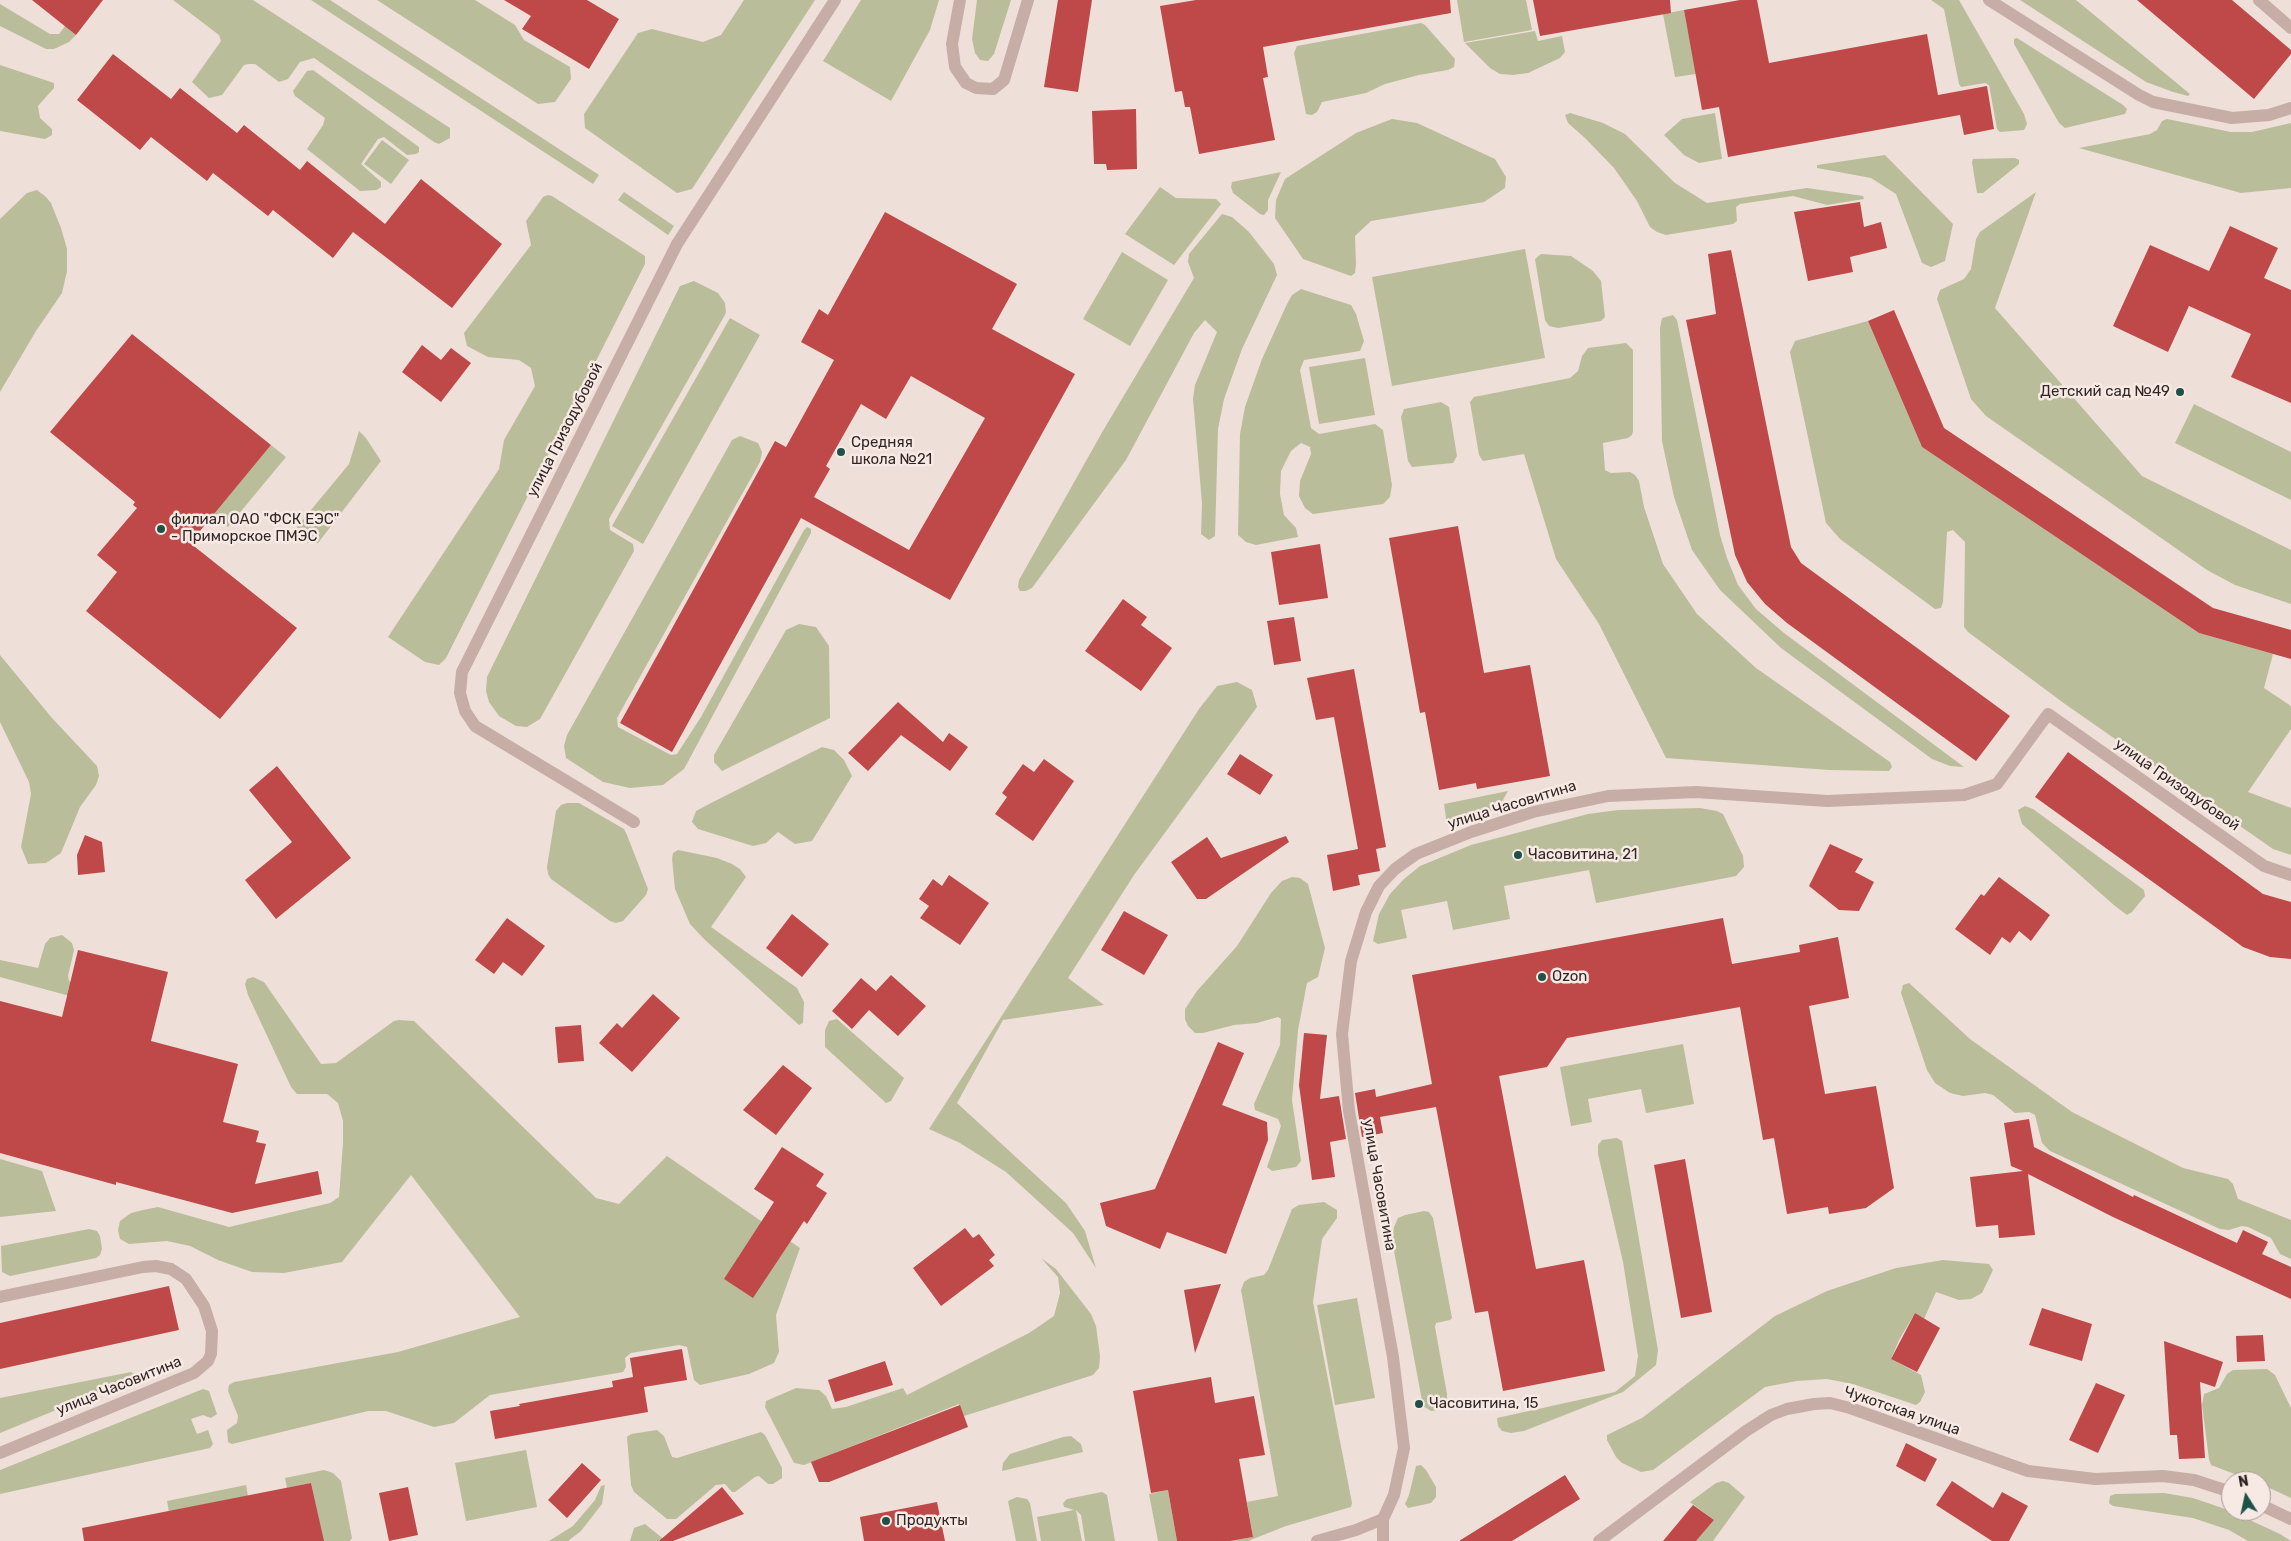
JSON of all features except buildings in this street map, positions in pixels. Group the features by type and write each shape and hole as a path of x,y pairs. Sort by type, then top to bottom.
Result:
{"street":[{"name":"улица Гризодубовой","path":"634,822 475,726 465,711 460,693 462,672 677,244 835,0"},
{"path":"960,0 952,44 955,68 966,82 976,88 993,89 1004,80 1028,0"},
{"path":"1990,0 2153,102 2232,118 2259,116 2291,108"},
{"path":"2259,0 2291,28"},
{"name":"улица Гризодубовой","path":"2048,714 2264,866 2291,875"},
{"name":"улица Часовитина","path":"1383,1519 1394,1495 1404,1448 1393,1357 1349,1111 1342,1034 1351,961 1366,912 1379,886 1396,869 1416,854 1484,827 1584,800 1608,796 1696,792 1827,801 1964,795 1997,784 2048,714"},
{"name":"улица Часовитина","path":"0,1297 143,1266 156,1266 171,1269 186,1280 204,1306 212,1331 211,1354 208,1361 194,1373 0,1453"},
{"name":"Чукотская улица","path":"1599,1541 1746,1431 1771,1415 1814,1404 1830,1403 1850,1408 2028,1471 2095,1479 2163,1476 2194,1480 2221,1489"},
{"path":"2271,1510 2291,1519"},
{"path":"1316,1541 1356,1530 1383,1519 1383,1541"}],"green space":[{"path":"173,0 253,0 450,128 450,138 439,144 434,142 314,58 300,62 288,79 279,82 255,64 244,65 222,95 209,98 192,82 221,41 219,35"},
{"path":"311,0 330,0 599,175 593,184"},
{"path":"377,0 475,0 515,25 524,40 570,67 571,79 555,102 538,104"},
{"path":"744,0 815,0 692,189 677,193 585,128 584,114 638,33 652,29 703,42 721,35"},
{"path":"861,0 939,0 930,30 891,101 823,61"},
{"path":"977,0 1011,0 994,54 988,61 980,60 975,53 972,39"},
{"path":"1457,0 1526,0 1532,30 1464,42"},
{"path":"1931,0 1959,0 2024,114 2027,124 2024,130 2000,132 1997,129 1989,85 1985,83 1961,87 1944,9"},
{"path":"2020,0 2076,0 2190,94 2188,96 2173,92 2146,82"},
{"path":"0,4 50,34 59,34 65,26 76,35 69,42 54,49 46,49 0,26"},
{"path":"1684,10 1696,74 1675,77 1663,14"},
{"path":"1421,23 1425,25 1455,59 1454,67 1385,84 1366,93 1322,102 1317,112 1312,115 1306,114 1294,53 1297,46"},
{"path":"1535,31 1538,41 1562,36 1565,52 1560,58 1528,73 1500,74 1490,68 1465,43"},
{"path":"2017,38 2123,105 2127,109 2125,114 2065,128 2059,123 2014,44 2014,39"},
{"path":"0,65 54,83 54,88 38,106 40,118 52,129 52,135 45,139 0,131"},
{"path":"313,70 419,147 419,152 416,154 407,155 384,137 378,139 361,164 381,182 381,187 377,190 360,191 307,149 323,125 325,118 295,96 293,91 307,71"},
{"path":"1570,113 1603,123 1625,134 1675,183 1707,203 1807,188 1863,196 1864,199 1827,205 1793,196 1740,204 1736,207 1737,221 1733,224 1666,235 1650,227 1637,201 1614,168 1568,123 1565,115"},
{"path":"1715,113 1722,159 1699,163 1684,155 1664,135 1682,119"},
{"path":"1392,119 1417,123 1495,159 1506,177 1505,188 1484,202 1371,221 1355,236 1356,264 1355,273 1351,276 1303,259 1275,218 1276,200 1285,179 1356,133"},
{"path":"2167,119 2231,132 2252,132 2291,123 2291,188 2241,193 2079,148 2150,134 2157,130 2162,121"},
{"path":"382,140 409,160 391,184 364,164"},
{"path":"1885,155 1953,224 1945,261 1931,267 1922,263 1896,194 1871,178 1817,168 1817,165"},
{"path":"2015,158 2019,160 2019,164 1983,193 1977,193 1973,159"},
{"path":"1281,172 1268,200 1268,210 1264,215 1233,193 1232,182"},
{"path":"1160,187 1176,198 1216,199 1221,204 1174,265 1125,234"},
{"path":"37,190 51,203 61,228 67,249 67,271 62,293 36,331 0,392 0,219 27,193"},
{"path":"624,192 674,226 668,235 618,200"},
{"path":"2036,192 1995,308 2142,476 2291,550 2291,604 2235,585 2207,570 1986,416 1971,399 1937,299 1940,290 1964,279 1971,269 1976,239 1980,232"},
{"path":"548,195 645,256 645,264 446,658 439,665 425,662 388,637 499,469 504,440 535,386 531,368 519,360 488,357 467,346 464,333 531,245 526,221 543,197"},
{"path":"1222,214 1232,217 1249,232 1274,264 1277,275 1242,349 1224,399 1218,429 1215,536 1209,540 1201,534 1202,503 1193,399 1195,385 1217,332 1205,320 1194,333 1126,460 1032,588 1020,591 1018,587 1019,580 1104,429 1194,278 1188,262 1189,254"},
{"path":"1525,249 1545,358 1392,386 1372,277"},
{"path":"1122,252 1168,280 1130,346 1083,319"},
{"path":"1541,254 1571,256 1593,271 1601,281 1605,317 1601,321 1558,328 1549,326 1545,320 1535,259"},
{"path":"694,281 718,293 725,303 726,313 609,519 610,530 633,544 634,551 540,719 527,727 516,726 499,716 489,702 486,691 487,677 680,286"},
{"path":"1301,289 1351,305 1356,314 1364,341 1360,351 1304,360 1300,370 1311,428 1319,434 1375,424 1383,430 1392,485 1390,497 1383,504 1313,514 1305,508 1299,496 1300,481 1311,454 1310,447 1301,443 1291,451 1281,471 1280,494 1284,515 1296,528 1298,537 1256,545 1246,542 1238,535 1240,434 1245,407 1262,359 1292,295"},
{"path":"1673,315 1677,320 1720,535 1738,585 1756,609 1784,633 1964,767 1950,766 1932,759 1781,648 1720,590 1692,550 1674,497 1662,441 1660,328 1662,318"},
{"path":"730,318 760,335 643,544 612,526"},
{"path":"1868,321 1922,447 2199,633 2273,654 2264,688 2291,706 2291,729 2248,792 2291,808 2291,855 2273,849 2065,704 1968,632 1964,627 1965,542 1953,530 1947,532 1943,602 1941,608 1935,609 1840,539 1826,523 1790,352 1795,341"},
{"path":"1626,343 1633,350 1633,431 1632,435 1628,438 1603,443 1605,470 1611,473 1630,472 1639,481 1644,507 1663,564 1697,614 1756,668 1890,762 1892,767 1889,771 1829,770 1666,758 1599,624 1556,559 1524,454 1483,461 1479,455 1470,402 1474,397 1570,378 1578,371 1582,356 1588,348"},
{"path":"1365,358 1375,415 1319,424 1309,367"},
{"path":"1441,402 1449,407 1457,456 1453,463 1412,467 1408,461 1401,417 1404,409"},
{"path":"2194,404 2291,452 2291,500 2175,443"},
{"path":"359,431 366,438 381,461 318,543 308,543 300,537 297,527 349,464"},
{"path":"740,436 758,443 762,452 760,462 617,718 618,727 671,755 677,754 701,717 804,530 807,527 811,529 811,533 684,769 663,785 630,788 603,782 566,758 564,746 567,735 732,440"},
{"path":"271,445 286,457 228,527 213,514"},
{"path":"799,624 816,627 829,646 830,718 722,771 714,762 714,755 786,630"},
{"path":"0,655 52,718 97,766 99,776 96,785 80,807 61,853 46,863 28,864 21,847 31,794 29,782 0,722"},
{"path":"1237,682 1252,690 1257,707 1134,875 1068,978 1104,1005 1003,1020 957,1103 1066,1203 1085,1231 1096,1268 1073,1233 1006,1172 960,1143 929,1129 1199,709 1217,686"},
{"path":"822,747 834,750 844,760 852,776 812,841 795,844 778,832 766,843 753,846 698,829 692,822 696,811"},
{"path":"1508,791 1498,809 1447,825 1444,804"},
{"path":"579,803 624,829 627,835 648,889 646,895 623,921 616,923 610,921 551,879 548,874 547,867 556,811 561,805"},
{"path":"2025,806 2033,809 2144,890 2145,896 2132,912 2127,915 2115,906 2022,824 2018,810"},
{"path":"1700,808 1723,814 1743,856 1744,867 1736,876 1596,903 1589,870 1504,886 1510,919 1453,930 1447,901 1401,910 1407,938 1378,944 1373,941 1379,914 1390,894 1404,879 1420,866 1471,845 1588,814 1618,810"},
{"path":"678,850 717,858 740,869 746,877 711,927 797,988 804,1002 803,1023 799,1025 705,940 690,924 675,889 672,859 673,853"},
{"path":"1292,877 1300,878 1308,884 1325,948 1318,977 1307,983 1298,1030 1292,1100 1301,1161 1296,1167 1272,1171 1267,1167 1281,1126 1278,1119 1255,1110 1254,1104 1280,1045 1281,1019 1278,1017 1257,1023 1234,1025 1203,1033 1195,1033 1188,1026 1185,1019 1185,1009 1197,991 1237,946 1271,893 1282,881"},
{"path":"62,935 72,943 74,950 68,976 69,981 143,1016 0,977 0,960 38,968 45,944 50,938"},
{"path":"253,977 264,982 321,1064 336,1063 394,1021 414,1021 596,1198 619,1204 667,1156 800,1248 776,1315 779,1352 774,1363 749,1374 700,1385 694,1380 687,1347 679,1345 631,1353 625,1358 626,1367 623,1372 490,1395 454,1423 434,1427 386,1411 368,1411 232,1444 228,1442 227,1430 237,1423 238,1416 228,1391 229,1385 234,1382 398,1352 520,1317 411,1175 342,1262 284,1273 252,1272 218,1260 190,1246 167,1241 129,1244 120,1239 118,1230 120,1221 131,1213 158,1207 229,1227 330,1203 339,1197 343,1121 338,1103 327,1094 297,1094 291,1087 248,995 245,984 247,979"},
{"path":"1909,983 1970,1039 2072,1112 2183,1168 2228,1179 2233,1184 2238,1199 2291,1220 2291,1259 2280,1254 2271,1238 2248,1227 2242,1226 2229,1230 2220,1229 2050,1151 2042,1143 2035,1115 2029,1112 2015,1113 1993,1095 1985,1093 1963,1096 1950,1093 1935,1083 1927,1070 1901,993 1903,985"},
{"path":"837,1019 904,1078 891,1101 886,1103 825,1047 825,1030 829,1021"},
{"path":"1683,1044 1694,1104 1646,1113 1641,1089 1588,1099 1592,1122 1571,1126 1560,1067"},
{"path":"1617,1138 1622,1141 1658,1350 1656,1365 1623,1392 1524,1431 1511,1433 1502,1431 1498,1426 1497,1418 1615,1392 1635,1376 1638,1356 1623,1262 1598,1154 1598,1145 1602,1140"},
{"path":"0,1159 42,1171 56,1211 0,1217"},
{"path":"1324,1202 1337,1210 1337,1218 1322,1239 1313,1302 1352,1503 1351,1507 1286,1526 1248,1541 1230,1541 1253,1537 1247,1502 1278,1496 1241,1290 1244,1282 1250,1278 1264,1275 1268,1270 1292,1209 1299,1205"},
{"path":"1424,1211 1429,1212 1433,1218 1452,1318 1436,1323 1435,1327 1447,1394 1447,1405 1439,1410 1431,1411 1423,1406 1392,1240 1398,1218"},
{"path":"89,1229 97,1231 100,1236 102,1249 100,1255 96,1258 10,1276 2,1272 1,1246"},
{"path":"1041,1258 1056,1269 1091,1314 1096,1326 1100,1356 1099,1368 1093,1375 964,1416 959,1404 804,1465 794,1463 765,1407 766,1401 796,1388 819,1390 826,1396 832,1409 846,1407 903,1388 907,1395 1029,1333 1054,1316 1060,1293 1058,1277"},
{"path":"1943,1260 1989,1264 1993,1270 1982,1293 1971,1299 1959,1300 1936,1292 1924,1319 1915,1313 1899,1340 1891,1359 1921,1375 1925,1392 1920,1402 1916,1405 1853,1384 1827,1379 1797,1381 1765,1387 1653,1470 1641,1472 1622,1463 1616,1457 1607,1440 1607,1435 1642,1418 1775,1316 1827,1291 1896,1268"},
{"path":"1357,1298 1375,1398 1335,1405 1317,1305"},
{"path":"2267,1369 2275,1375 2291,1408 2291,1498 2271,1489 2271,1471 2227,1471 2211,1465 2202,1405 2204,1394 2219,1388 2227,1374 2233,1370"},
{"path":"131,1372 134,1374 134,1378 0,1433 0,1398"},
{"path":"203,1389 209,1391 217,1414 211,1418 203,1415 191,1419 197,1434 208,1430 213,1444 210,1448 0,1494 0,1470"},
{"path":"657,1430 664,1436 672,1457 677,1458 761,1432 765,1435 782,1468 782,1478 773,1484 768,1484 759,1476 755,1477 735,1492 732,1492 725,1484 716,1485 676,1519 667,1519 634,1492 631,1485 627,1437 631,1434"},
{"path":"1071,1436 1081,1444 1083,1452 1002,1471 1003,1463 1010,1454"},
{"path":"526,1450 537,1507 466,1521 455,1463"},
{"path":"1421,1465 1436,1487 1436,1497 1431,1503 1408,1508 1405,1504 1416,1466"},
{"path":"324,1470 333,1473 341,1481 352,1538 350,1541 313,1541 323,1539 311,1483 287,1488 285,1478"},
{"path":"1723,1481 1729,1483 1745,1497 1713,1541 1696,1541 1714,1520 1690,1502 1716,1483"},
{"path":"246,1485 248,1496 169,1512 167,1501"},
{"path":"605,1485 602,1504 581,1531 568,1541 549,1541 573,1526 595,1500 601,1486"},
{"path":"1168,1490 1177,1541 1158,1541 1149,1494"},
{"path":"1102,1492 1107,1495 1115,1541 1085,1541 1081,1515 1076,1510 1082,1541 1041,1541 1037,1517 1074,1510 1064,1507 1063,1503 1067,1499"},
{"path":"2164,1493 2193,1498 2221,1508 2221,1521 2252,1521 2291,1541 2248,1541 2229,1530 2193,1518 2113,1506 2109,1503 2110,1496 2115,1494"},
{"path":"1017,1497 1027,1499 1030,1503 1037,1541 1016,1541 1008,1501"},
{"path":"645,1524 666,1541 630,1541 634,1528"}],"place":[{"name":"Детский сад №49","path":"2180,392"},
{"name":"Средняя школа №21","path":"841,452"},
{"name":"филиал ОАО \"ФСК ЕЭС\" - Приморское ПМЭС","path":"161,529"},
{"name":"Часовитина, 21","path":"1518,855"},
{"name":"Ozon","path":"1542,977"},
{"name":"Часовитина, 15","path":"1419,1404"},
{"name":"Продукты","path":"886,1521"}]}
